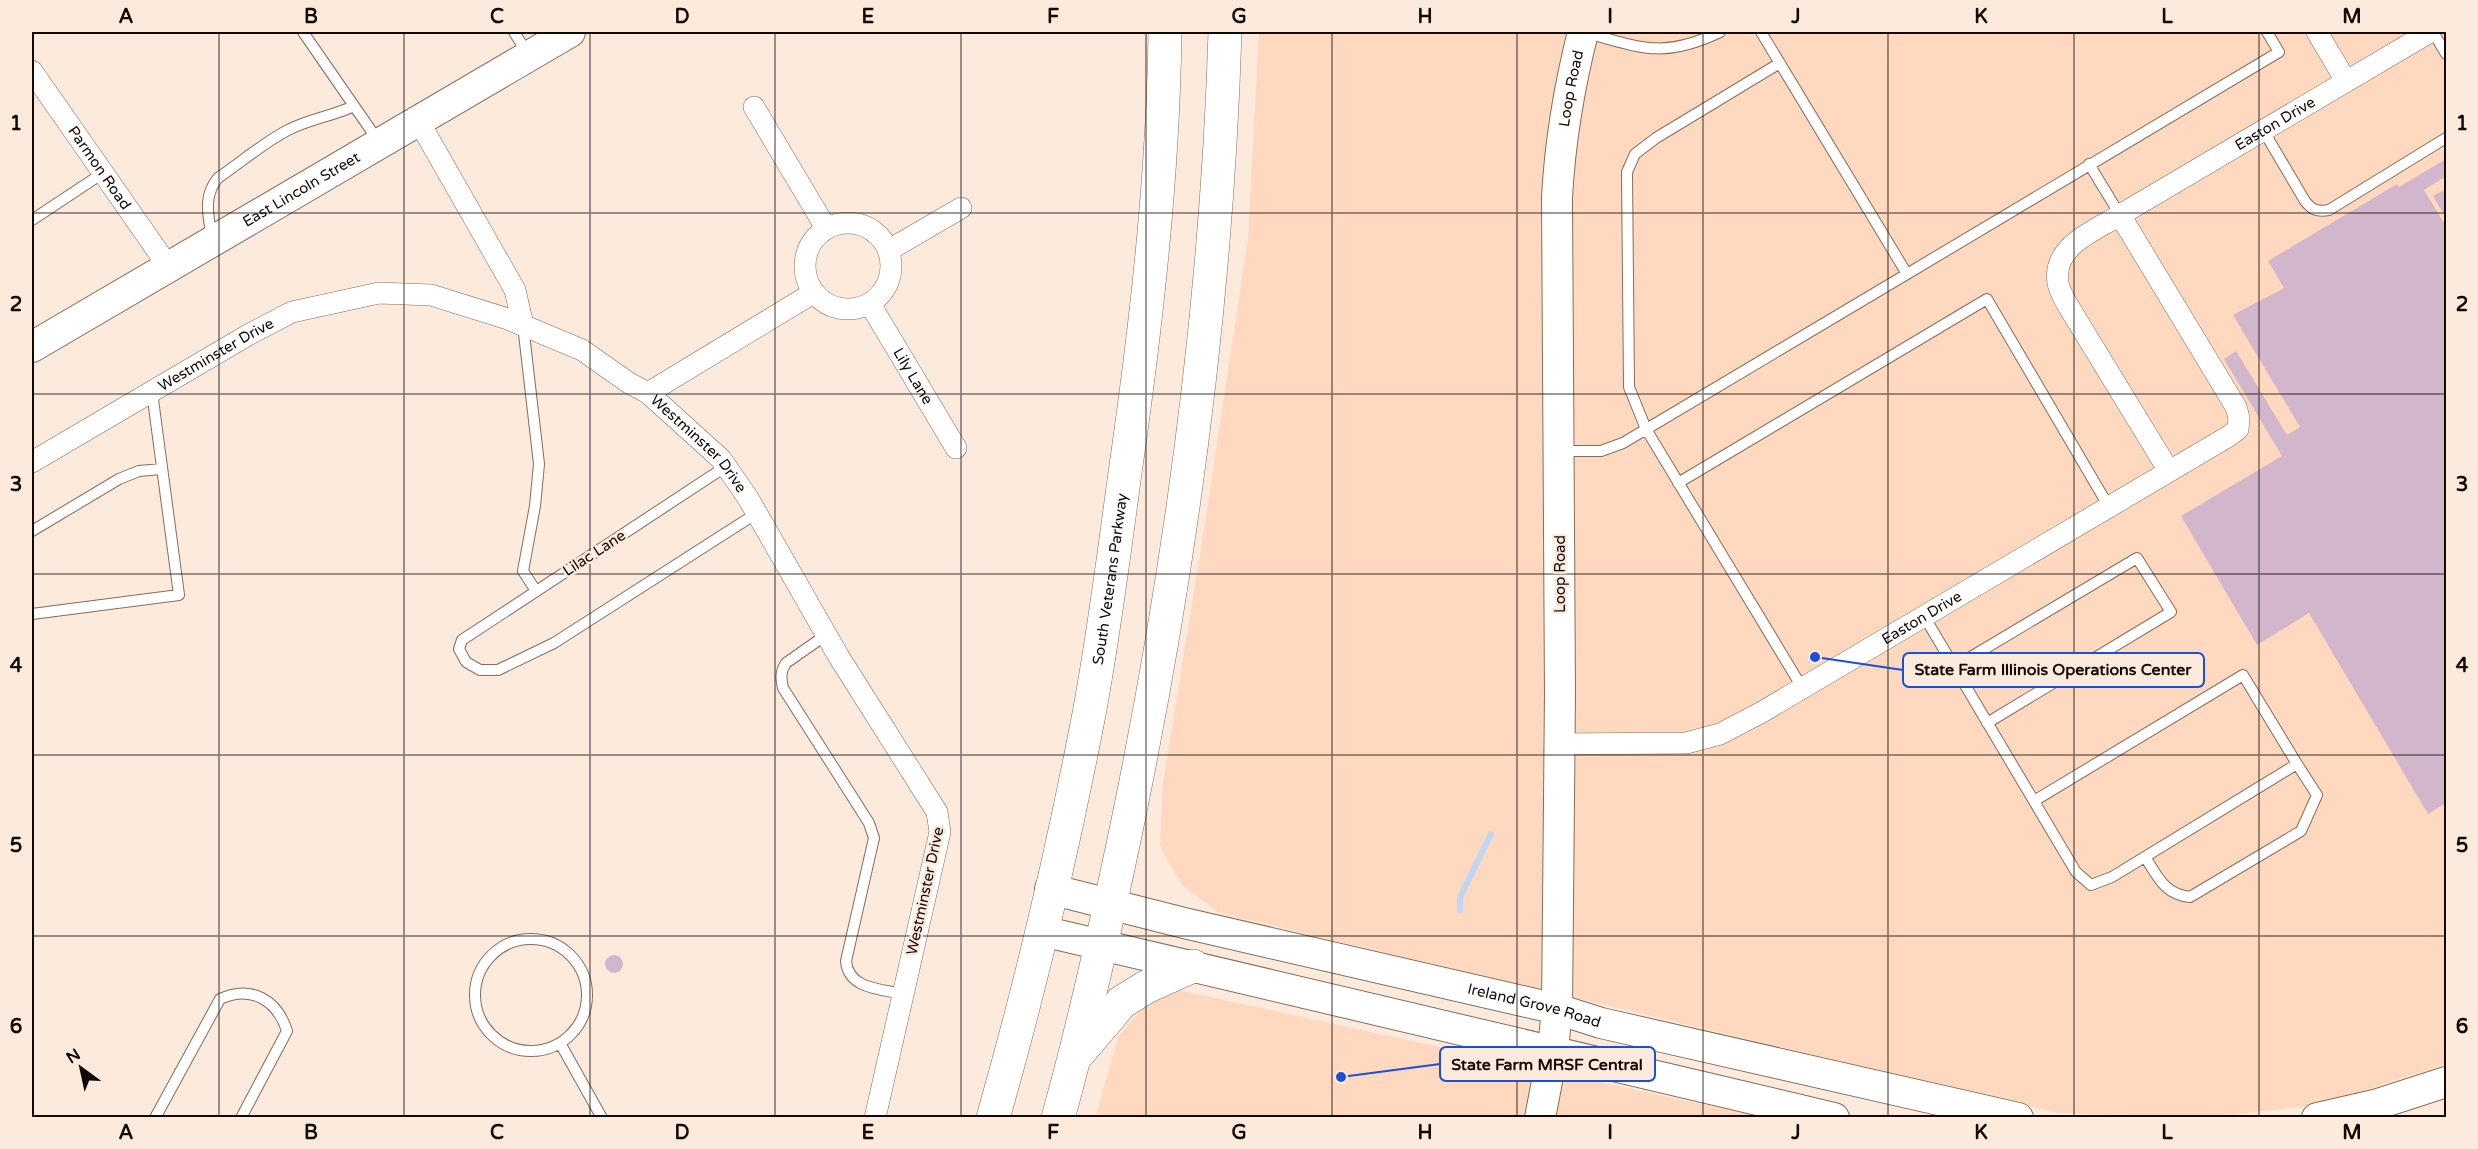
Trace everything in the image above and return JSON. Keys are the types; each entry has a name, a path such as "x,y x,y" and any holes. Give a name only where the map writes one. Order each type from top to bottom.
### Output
{"highway":[{"name":"South Veterans Parkway","path":"993,1118 1042,931 1089,711 1135,407 1161,130 1165,32"},
{"path":"1058,1118 1111,903 1145,737 1174,574 1215,238 1225,32"},
{"path":"1073,1059 1122,1002 1146,987 1193,966"}],"main road":[{"name":"East Lincoln Street","path":"32,347 418,120 521,44 570,32"},
{"name":"Loop Road","path":"1540,1118 1553,1050 1557,1009 1560,693 1558,178 1567,97 1584,32"},
{"name":"Ireland Grove Road","path":"1050,889 1184,923 1557,1009 1601,1023 2018,1118"},
{"path":"1042,931 1102,943 1834,1118"},
{"path":"2317,1118 2378,1104 2446,1082"}],"street":[{"path":"2317,32 2346,81"},
{"name":"Easton Drive","path":"2169,471 2067,304 2058,284 2058,267 2063,254 2076,242 2120,215 2431,32"},
{"name":"Parmon Road","path":"32,71 168,266"},
{"path":"754,107 826,228"},
{"path":"418,120 515,290 523,325"},
{"path":"889,250 961,208"},
{"name":"Easton Drive","path":"1558,744 1686,743 1720,734 1803,689 2238,429 2239,418 2236,407 2120,215"},
{"path":"847,223 869,227 881,237 889,250 891,274 887,286 870,304 846,310 833,308 813,293 806,280 804,265 811,244 826,228 847,223"},
{"name":"Westminster Drive","path":"32,462 248,335 292,312 379,293 431,295 523,325 582,350 629,383 648,393 721,459 757,513 826,635 932,803 940,821 875,1118"},
{"path":"648,393 813,293"},
{"name":"Lily Lane","path":"870,304 956,448"}],"lane":[{"path":"303,32 379,142"},
{"path":"1584,32 1656,49 1679,48 1720,32"},
{"path":"1761,32 1907,274"},
{"path":"1559,452 1601,451 1612,448 1646,429 2279,52 2267,32"},
{"path":"2431,32 2446,54"},
{"path":"1780,63 1656,138 1635,154 1627,172 1629,387 1646,429 1803,689"},
{"path":"212,240 207,200 210,187 218,178 286,131 314,119 335,115 354,106"},
{"path":"2263,130 2304,201 2311,208 2320,212 2329,210 2446,138"},
{"path":"2089,164 2120,215"},
{"path":"32,220 103,173"},
{"path":"1678,483 1987,299 2109,507"},
{"path":"523,325 526,369 539,464 535,506 523,571 536,591"},
{"path":"32,614 180,595 152,392"},
{"name":"Lilac Lane","path":"725,466 462,640 459,649 466,662 480,670 498,670 554,643 757,513"},
{"path":"32,531 119,479 140,471 162,469"},
{"path":"1954,667 2137,558 2171,612 1988,723"},
{"path":"1924,616 2076,872 2091,885 2112,877 2297,764"},
{"path":"826,635 786,663 781,669 781,679 783,688 869,823 874,838 846,961 847,970 858,984 903,994"},
{"path":"2034,801 2243,675 2317,795 2301,831 2190,897 2176,895 2163,886 2145,857"},
{"path":"520,939 537,939 554,944 569,953 580,967 586,983 587,1000 583,1017 573,1032 560,1044 545,1050 528,1052 512,1049 492,1036 478,1016 474,1000 475,984 490,955 504,945 520,939"},
{"path":"155,1118 220,999 244,992 254,994 270,1003 278,1011 286,1031 241,1118"},
{"path":"560,1044 602,1118"}],"shaded area":[{"path":"1259,32 2446,32 2446,1064 2322,1104 2209,1118 2058,1113 1220,913 1183,886 1160,846 1163,783 1248,239"},
{"path":"1173,989 1761,1117 1095,1118 1118,1037 1140,1011"}],"building":[{"path":"2446,159 2446,176 2424,190 2444,223 2446,222 2446,803 2428,814 2309,613 2257,645 2181,516 2282,456 2224,359 2236,351 2287,435 2300,427 2233,315 2284,288 2268,261 2397,184 2399,187"},
{"path":"2446,189 2446,218 2433,196"},
{"path":"610,955 618,955 623,960 621,971 610,973 605,968 605,960"}],"waterway":[{"path":"1460,910 1460,897 1491,834"}],"place":[{"name":"State Farm Illinois Operations Center","path":"1815,657"},
{"name":"State Farm MRSF Central","path":"1341,1077"}]}
